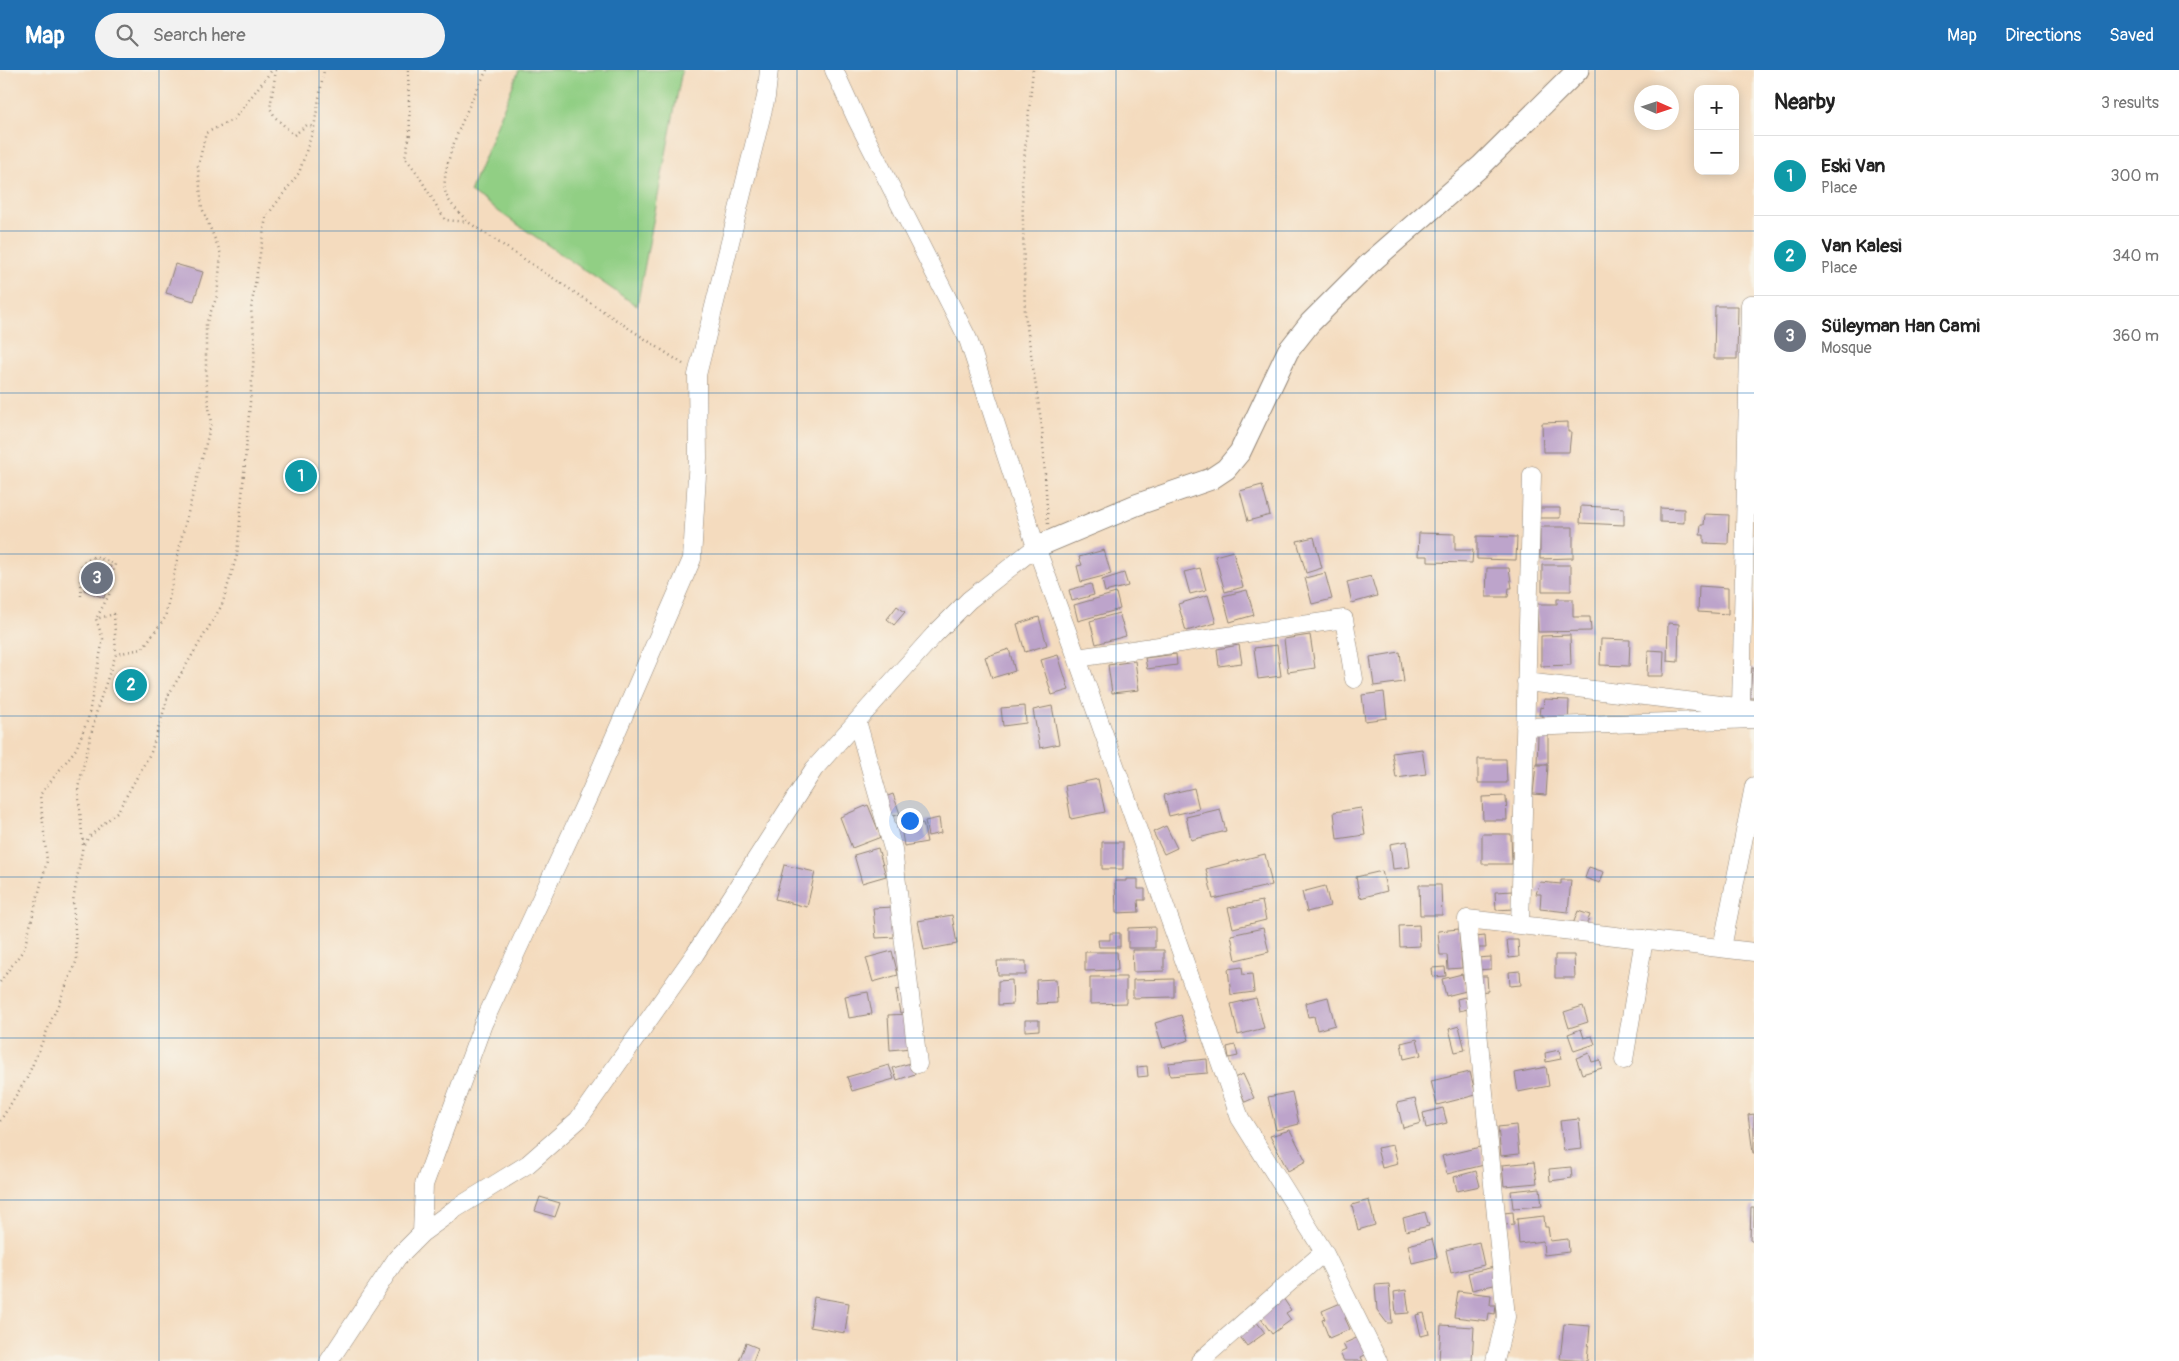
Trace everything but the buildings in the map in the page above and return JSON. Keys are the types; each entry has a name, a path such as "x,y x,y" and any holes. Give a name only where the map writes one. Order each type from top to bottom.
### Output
{"street":[{"path":"422,1233 424,1185 483,1024 590,793 692,559 698,458 696,374 766,97 769,70"},
{"path":"834,70 857,120 968,340 1036,547 1240,1118 1324,1252 1378,1361"},
{"path":"329,1361 397,1258 422,1233 456,1209 528,1164 578,1120 695,954 814,769 934,634 962,607 1036,547 1136,505 1211,479 1226,469 1240,452 1288,351 1310,323 1369,264 1481,166 1578,70"},
{"path":"1526,682 1747,708 1750,304 1754,304"},
{"path":"1520,925 1532,475"},
{"path":"1077,658 1344,619 1354,679"},
{"path":"1525,727 1754,719"},
{"path":"857,721 893,850 918,1064"},
{"path":"1722,948 1754,786"},
{"path":"1495,1361 1506,1317 1467,919 1754,952"},
{"path":"1624,1060 1644,939"},
{"path":"1200,1361 1324,1252"}],"path":[{"path":"116,654 142,649 165,618 182,536 211,424 206,381 206,324 217,296 221,254 202,208 198,166 206,133 234,119 272,70"},
{"path":"276,70 270,108 275,117 294,135 307,125 314,127"},
{"path":"83,845 89,837 118,811 151,752 169,694 222,605 237,555 239,538 256,344 251,309 266,217 299,172 314,127 324,70"},
{"path":"408,70 410,134 405,157 418,173 445,220 468,222"},
{"path":"487,70 472,99 445,170 446,194 468,222 667,352 696,374"},
{"path":"1034,70 1022,179 1025,314 1042,427 1048,532 1036,547"},
{"path":"0,982 24,949 47,861 40,795 76,749 85,725 103,639 96,619 109,595 115,564 95,556 82,563 81,596"},
{"path":"0,1120 27,1078 78,960 73,901 83,845 78,788 98,706 116,654 114,614 96,619"},
{"path":"85,725 93,725"}],"green space":[{"path":"519,70 682,70 637,306 470,192"}],"place":[{"name":"Eski Van","path":"301,476"},
{"name":"Süleyman Han Cami","path":"97,578"},
{"name":"Van Kalesi","path":"131,685"}]}
